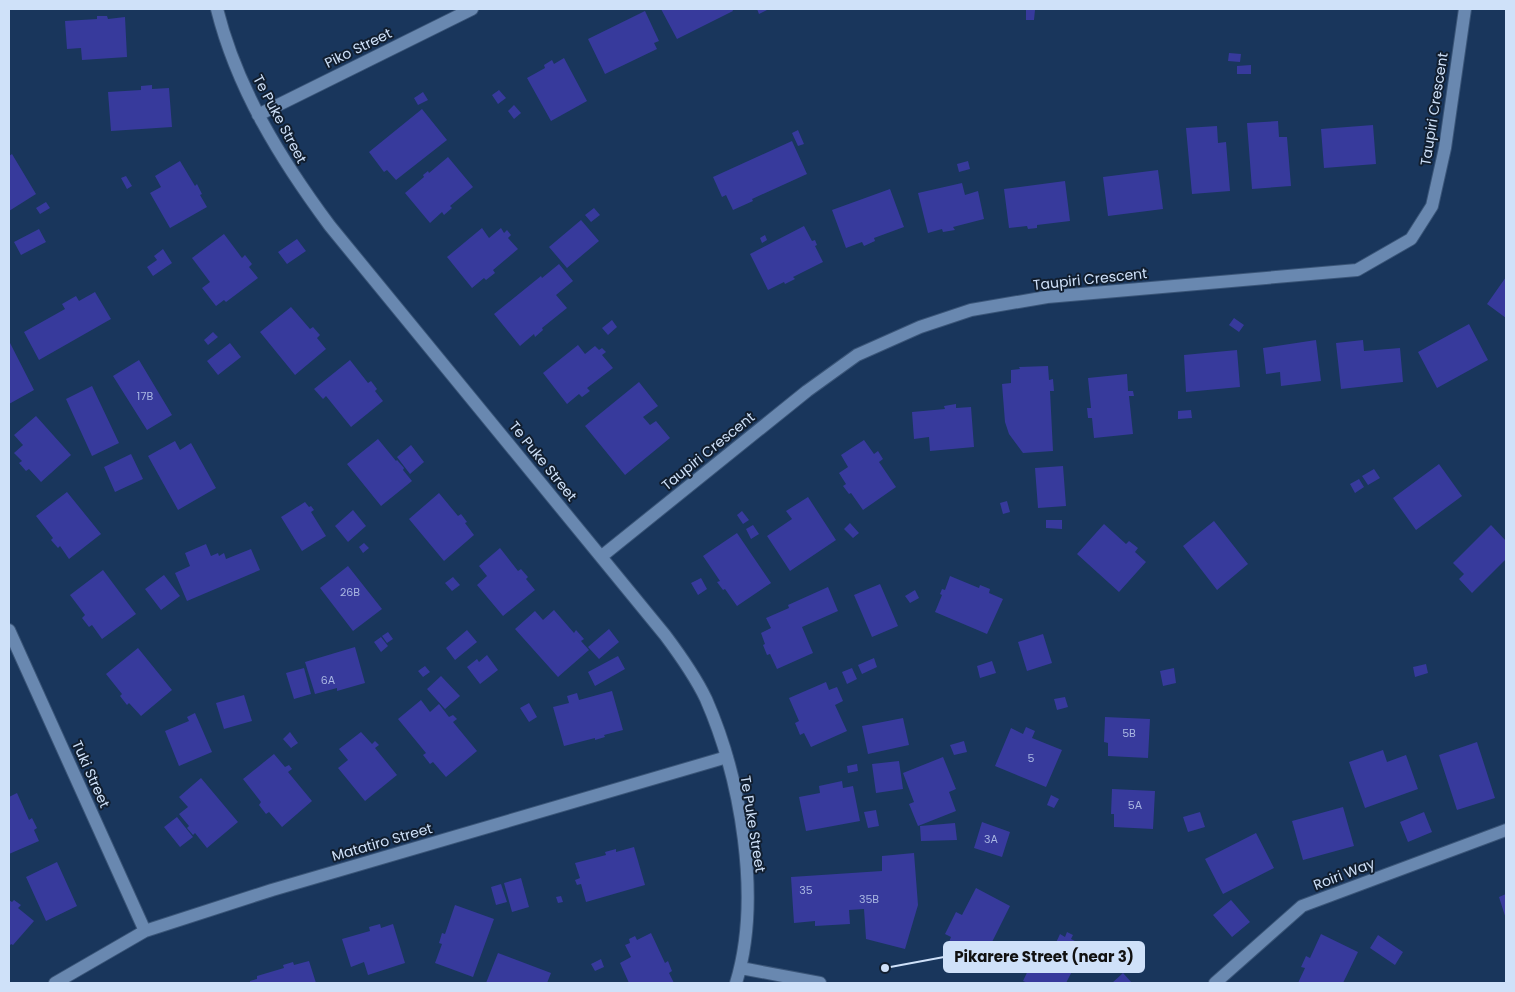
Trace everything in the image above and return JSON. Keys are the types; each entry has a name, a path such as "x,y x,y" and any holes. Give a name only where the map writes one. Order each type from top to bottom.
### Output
{"street":[{"name":"Te Puke Street","path":"217,9 229,48 258,115 274,146 293,175 330,226 602,556 684,661 705,698 727,758 740,817 747,864 748,912 741,968 736,983"},
{"name":"Piko Street","path":"258,115 472,9"},
{"name":"Taupiri Crescent","path":"602,556 821,381 857,355 920,328 971,310 1047,297 1358,270 1411,239 1432,206 1445,148 1465,9"},
{"name":"Tuki Street","path":"9,630 146,931"},
{"name":"Matatiro Street","path":"55,983 146,931 272,890 727,758"},
{"name":"Roiri Way","path":"1215,983 1302,906 1506,830"},
{"path":"741,968 820,983"}],"building":[{"path":"661,9 732,9 733,11 677,39"},
{"path":"757,9 769,9 759,14"},
{"path":"1026,10 1035,10 1034,20 1026,20"},
{"path":"645,11 659,41 654,43 657,49 605,74 588,39"},
{"path":"97,16 107,16 108,19 125,17 127,57 82,60 81,48 67,49 65,21 97,19"},
{"path":"1229,53 1241,54 1240,62 1228,61"},
{"path":"564,58 587,101 551,121 527,78 545,68 544,65 552,60 554,64"},
{"path":"1251,65 1251,74 1237,74 1237,66"},
{"path":"152,85 152,89 169,88 172,127 111,131 108,92 141,90 141,86"},
{"path":"499,90 506,98 498,104 492,95"},
{"path":"423,92 428,100 418,105 414,98"},
{"path":"514,105 521,113 514,119 508,111"},
{"path":"422,109 447,140 396,180 387,170 384,172 369,152"},
{"path":"1278,121 1279,137 1287,137 1291,186 1252,189 1247,123"},
{"path":"1373,125 1376,164 1324,168 1321,129"},
{"path":"1217,126 1218,143 1226,142 1230,191 1192,194 1186,128"},
{"path":"798,130 804,144 798,146 792,133"},
{"path":"792,141 807,174 752,199 753,201 733,210 726,195 722,197 713,177"},
{"path":"12,154 36,194 9,211 9,156"},
{"path":"448,157 473,187 450,206 452,208 444,215 442,212 430,223 405,193 424,177 423,175 428,171 429,173"},
{"path":"180,161 195,186 197,184 202,194 200,195 207,207 170,228 150,193 161,187 155,176"},
{"path":"968,161 970,169 959,172 957,164"},
{"path":"1158,170 1163,209 1108,216 1103,177"},
{"path":"126,176 132,186 127,189 121,178"},
{"path":"1065,181 1070,221 1037,225 1037,228 1028,229 1027,226 1009,228 1004,189"},
{"path":"962,183 965,195 978,191 984,219 953,227 955,230 943,232 942,229 928,233 918,193"},
{"path":"890,189 904,227 874,238 875,241 864,246 862,242 846,248 832,210"},
{"path":"46,202 50,208 40,214 36,208"},
{"path":"594,208 600,215 591,222 585,215"},
{"path":"581,220 599,241 567,268 549,247"},
{"path":"804,226 812,241 815,240 817,245 815,246 823,262 793,277 795,279 768,290 750,254"},
{"path":"482,228 489,238 501,228 504,233 507,230 511,235 508,238 518,249 493,270 495,273 486,280 484,278 472,288 447,257"},
{"path":"39,229 46,242 21,255 14,242"},
{"path":"224,234 242,258 245,255 252,264 249,267 258,278 226,302 224,300 216,306 202,288 210,282 192,258"},
{"path":"765,235 767,240 762,243 760,238"},
{"path":"297,239 306,251 287,264 278,252"},
{"path":"163,249 172,263 153,276 147,267 157,260 154,256"},
{"path":"559,264 573,281 556,295 567,308 542,328 543,330 535,337 534,334 520,346 494,314"},
{"path":"1506,277 1506,318 1487,304"},
{"path":"95,292 111,319 39,360 24,332 65,309 62,304 76,296 79,301"},
{"path":"291,307 310,329 313,327 320,335 317,338 326,349 295,375 260,332"},
{"path":"1234,318 1244,325 1239,332 1229,325"},
{"path":"612,320 617,327 608,335 602,328"},
{"path":"1469,324 1488,360 1437,388 1418,352"},
{"path":"213,332 218,337 208,345 204,340"},
{"path":"1316,340 1321,381 1281,386 1280,372 1266,374 1263,348"},
{"path":"1363,340 1364,351 1400,348 1403,382 1341,389 1336,343"},
{"path":"9,341 34,390 9,404"},
{"path":"230,343 241,357 218,375 207,361"},
{"path":"578,345 585,354 595,346 599,350 602,348 606,352 602,355 613,368 587,388 590,391 582,397 579,394 567,404 543,373"},
{"path":"1237,350 1240,387 1186,392 1184,355"},
{"path":"139,360 172,415 147,430 113,376"},
{"path":"350,360 368,383 371,381 377,389 375,391 383,401 351,427 326,396 323,399 314,389"},
{"path":"1048,366 1049,380 1053,379 1054,391 1050,391 1053,451 1023,453 1009,434 1005,422 1002,384 1011,383 1011,370 1020,369 1019,367"},
{"path":"1127,374 1128,391 1133,391 1134,396 1129,396 1133,434 1094,438 1092,418 1088,418 1087,408 1091,408 1088,378"},
{"path":"639,382 658,406 643,417 650,425 656,421 670,438 625,475 585,426"},
{"path":"92,386 119,443 92,456 66,399"},
{"path":"956,404 956,408 971,407 974,447 930,451 929,437 914,439 912,412 945,409 944,406"},
{"path":"1191,410 1192,418 1178,419 1178,411"},
{"path":"36,416 71,455 41,482 29,469 26,471 19,463 22,461 14,453 23,445 14,435"},
{"path":"378,439 404,468 403,470 412,481 381,506 347,464"},
{"path":"864,440 874,454 878,451 883,459 879,462 896,487 863,510 851,493 849,494 843,486 846,484 839,473 848,467 841,455"},
{"path":"175,441 180,450 191,443 216,488 178,510 148,456"},
{"path":"411,445 424,462 410,474 397,457"},
{"path":"131,454 143,479 115,492 104,467"},
{"path":"1439,464 1462,496 1416,530 1393,498"},
{"path":"1063,466 1066,506 1038,508 1035,468"},
{"path":"1374,469 1380,478 1368,485 1362,476"},
{"path":"1359,479 1364,487 1355,493 1350,484"},
{"path":"67,492 101,534 69,559 60,546 58,548 51,540 53,538 36,516"},
{"path":"439,493 458,516 461,514 474,535 444,561 409,519"},
{"path":"808,497 836,540 790,571 767,536 792,519 786,511"},
{"path":"1007,501 1010,512 1003,514 1000,503"},
{"path":"305,502 314,510 311,512 326,536 302,551 281,517"},
{"path":"353,510 366,526 348,542 335,526"},
{"path":"742,511 749,520 743,524 737,515"},
{"path":"1046,520 1062,520 1062,529 1046,528"},
{"path":"1214,521 1248,564 1217,590 1183,546"},
{"path":"850,523 859,533 853,538 844,529"},
{"path":"1104,524 1126,544 1129,541 1138,548 1135,552 1146,562 1119,592 1077,554"},
{"path":"753,525 759,534 751,539 746,529"},
{"path":"1491,525 1506,541 1506,559 1472,593 1459,579 1464,574 1453,563"},
{"path":"737,533 771,583 737,606 725,589 723,590 717,582 720,581 703,556"},
{"path":"364,543 369,548 363,553 359,547"},
{"path":"206,544 211,556 218,553 219,556 224,553 226,559 251,549 260,570 187,601 175,573 190,566 185,553"},
{"path":"500,548 518,571 521,569 528,577 526,579 535,590 503,616 477,585 487,576 479,566"},
{"path":"348,566 382,609 353,631 320,588"},
{"path":"103,570 136,614 102,639 92,625 89,627 82,618 85,615 70,595"},
{"path":"164,575 180,596 161,610 145,589"},
{"path":"950,576 979,588 980,585 990,589 989,593 1003,599 987,634 935,612 942,595 940,594 942,589 945,590"},
{"path":"453,577 460,585 452,591 445,583"},
{"path":"701,578 707,589 698,595 691,583"},
{"path":"880,584 898,626 872,637 854,595"},
{"path":"828,587 838,611 802,627 813,653 777,669 770,654 767,655 763,645 765,644 761,633 771,628 766,618 789,608 788,605"},
{"path":"915,590 919,598 910,603 905,596"},
{"path":"554,610 574,633 576,630 584,639 581,641 589,650 558,677 515,629 535,611 543,620"},
{"path":"609,629 619,642 599,659 588,647"},
{"path":"467,630 477,642 455,660 446,648"},
{"path":"388,632 393,639 387,643 382,636"},
{"path":"1043,634 1052,663 1027,671 1018,642"},
{"path":"381,637 388,646 381,652 374,642"},
{"path":"355,647 365,683 337,691 337,688 315,694 305,662"},
{"path":"138,648 172,690 141,716 129,703 127,705 120,696 122,694 106,674"},
{"path":"487,655 498,670 480,684 467,667 477,659 479,662"},
{"path":"618,656 625,669 595,686 588,672"},
{"path":"874,658 877,667 862,674 858,665"},
{"path":"992,661 996,673 980,678 977,666"},
{"path":"1426,664 1428,673 1415,677 1413,667"},
{"path":"425,666 430,672 423,677 418,671"},
{"path":"304,668 311,694 294,699 286,673"},
{"path":"852,668 857,679 847,684 842,672"},
{"path":"1174,668 1176,683 1163,686 1160,671"},
{"path":"441,676 460,696 445,709 427,689"},
{"path":"826,682 829,690 837,687 843,701 835,705 847,731 811,747 804,733 800,735 795,723 799,721 789,698"},
{"path":"612,691 623,730 604,735 605,737 595,740 595,738 564,746 553,707 569,703 567,696 577,693 579,700"},
{"path":"244,695 252,721 224,729 216,703"},
{"path":"1065,697 1068,707 1057,710 1054,699"},
{"path":"421,700 430,712 439,704 449,717 453,715 457,719 453,722 477,751 446,777 433,762 430,764 423,755 426,753 398,719"},
{"path":"529,703 537,717 529,722 520,708"},
{"path":"195,713 212,752 179,766 165,731 189,721 187,717"},
{"path":"1105,717 1150,719 1148,758 1108,756 1108,743 1104,742"},
{"path":"903,718 909,745 868,754 862,726"},
{"path":"1026,727 1035,731 1032,738 1062,750 1046,787 995,766 1011,728 1023,734"},
{"path":"290,732 298,743 291,748 283,739"},
{"path":"361,732 372,744 375,741 379,745 375,748 397,775 365,801 338,768 348,760 339,749"},
{"path":"964,741 967,752 954,755 950,745"},
{"path":"1477,742 1495,798 1457,810 1439,755"},
{"path":"1383,750 1387,762 1406,755 1418,789 1365,808 1349,762"},
{"path":"274,754 285,767 289,765 292,769 288,772 312,801 282,827 269,812 266,814 259,805 261,802 243,779"},
{"path":"943,757 956,789 949,792 956,811 918,826 909,804 914,802 903,773"},
{"path":"899,761 903,789 876,793 872,764"},
{"path":"857,764 858,771 848,773 847,766"},
{"path":"201,778 238,822 207,848 195,833 193,835 187,828 189,826 179,814 188,807 179,797"},
{"path":"842,781 843,788 853,786 860,821 806,831 799,797 820,793 819,786"},
{"path":"1112,789 1155,791 1153,829 1114,827 1114,814 1111,814"},
{"path":"17,793 29,820 32,818 37,828 34,830 39,841 9,854 9,797"},
{"path":"1051,795 1059,799 1054,808 1047,805"},
{"path":"1343,807 1354,846 1303,860 1292,821"},
{"path":"876,810 879,826 868,828 864,812"},
{"path":"1200,812 1205,827 1188,832 1183,817"},
{"path":"1424,812 1432,832 1408,842 1400,822"},
{"path":"177,817 193,837 180,847 164,827"},
{"path":"982,822 1010,832 1002,857 974,848"},
{"path":"955,823 957,840 921,841 920,826"},
{"path":"1256,833 1274,868 1223,894 1205,859"},
{"path":"634,847 645,885 586,902 581,884 577,885 575,880 580,878 575,863 606,855 605,852 616,849 616,852"},
{"path":"914,853 918,905 905,949 866,939 864,909 849,910 850,924 815,926 815,921 794,923 791,877 882,871 882,856"},
{"path":"57,862 77,906 46,921 26,877"},
{"path":"521,878 529,907 512,912 504,883"},
{"path":"501,884 507,902 496,905 491,887"},
{"path":"976,888 1010,906 983,960 949,942 951,937 945,934 956,912 962,915"},
{"path":"1506,894 1506,919 1499,897"},
{"path":"561,896 563,902 558,903 556,897"},
{"path":"9,900 12,902 14,900 21,905 18,908 34,921 9,947"},
{"path":"1231,900 1250,922 1232,937 1213,915"},
{"path":"455,905 494,919 473,977 435,963 442,944 439,943 442,933 445,934"},
{"path":"380,924 381,928 393,924 405,963 368,975 364,962 351,967 342,939 370,931 369,927"},
{"path":"1067,932 1073,935 1071,939 1085,946 1066,983 1028,983 1023,981 1042,941 1054,947 1060,934 1065,937"},
{"path":"651,933 665,963 668,961 672,971 669,973 674,983 629,983 620,963 631,957 625,945 630,943 629,939 635,936 637,940"},
{"path":"1321,934 1358,952 1343,983 1298,983 1305,968 1301,967 1306,956 1310,958"},
{"path":"1378,935 1403,952 1395,965 1370,948"},
{"path":"498,953 551,973 547,983 486,983"},
{"path":"601,959 604,967 595,971 591,964"},
{"path":"309,961 316,983 250,983 250,981 257,979 257,976 284,968 283,965 293,962 294,965"},
{"path":"1123,973 1132,983 1112,983"}],"place":[{"name":"Pikarere Street (near 3)","path":"885,968"}]}
